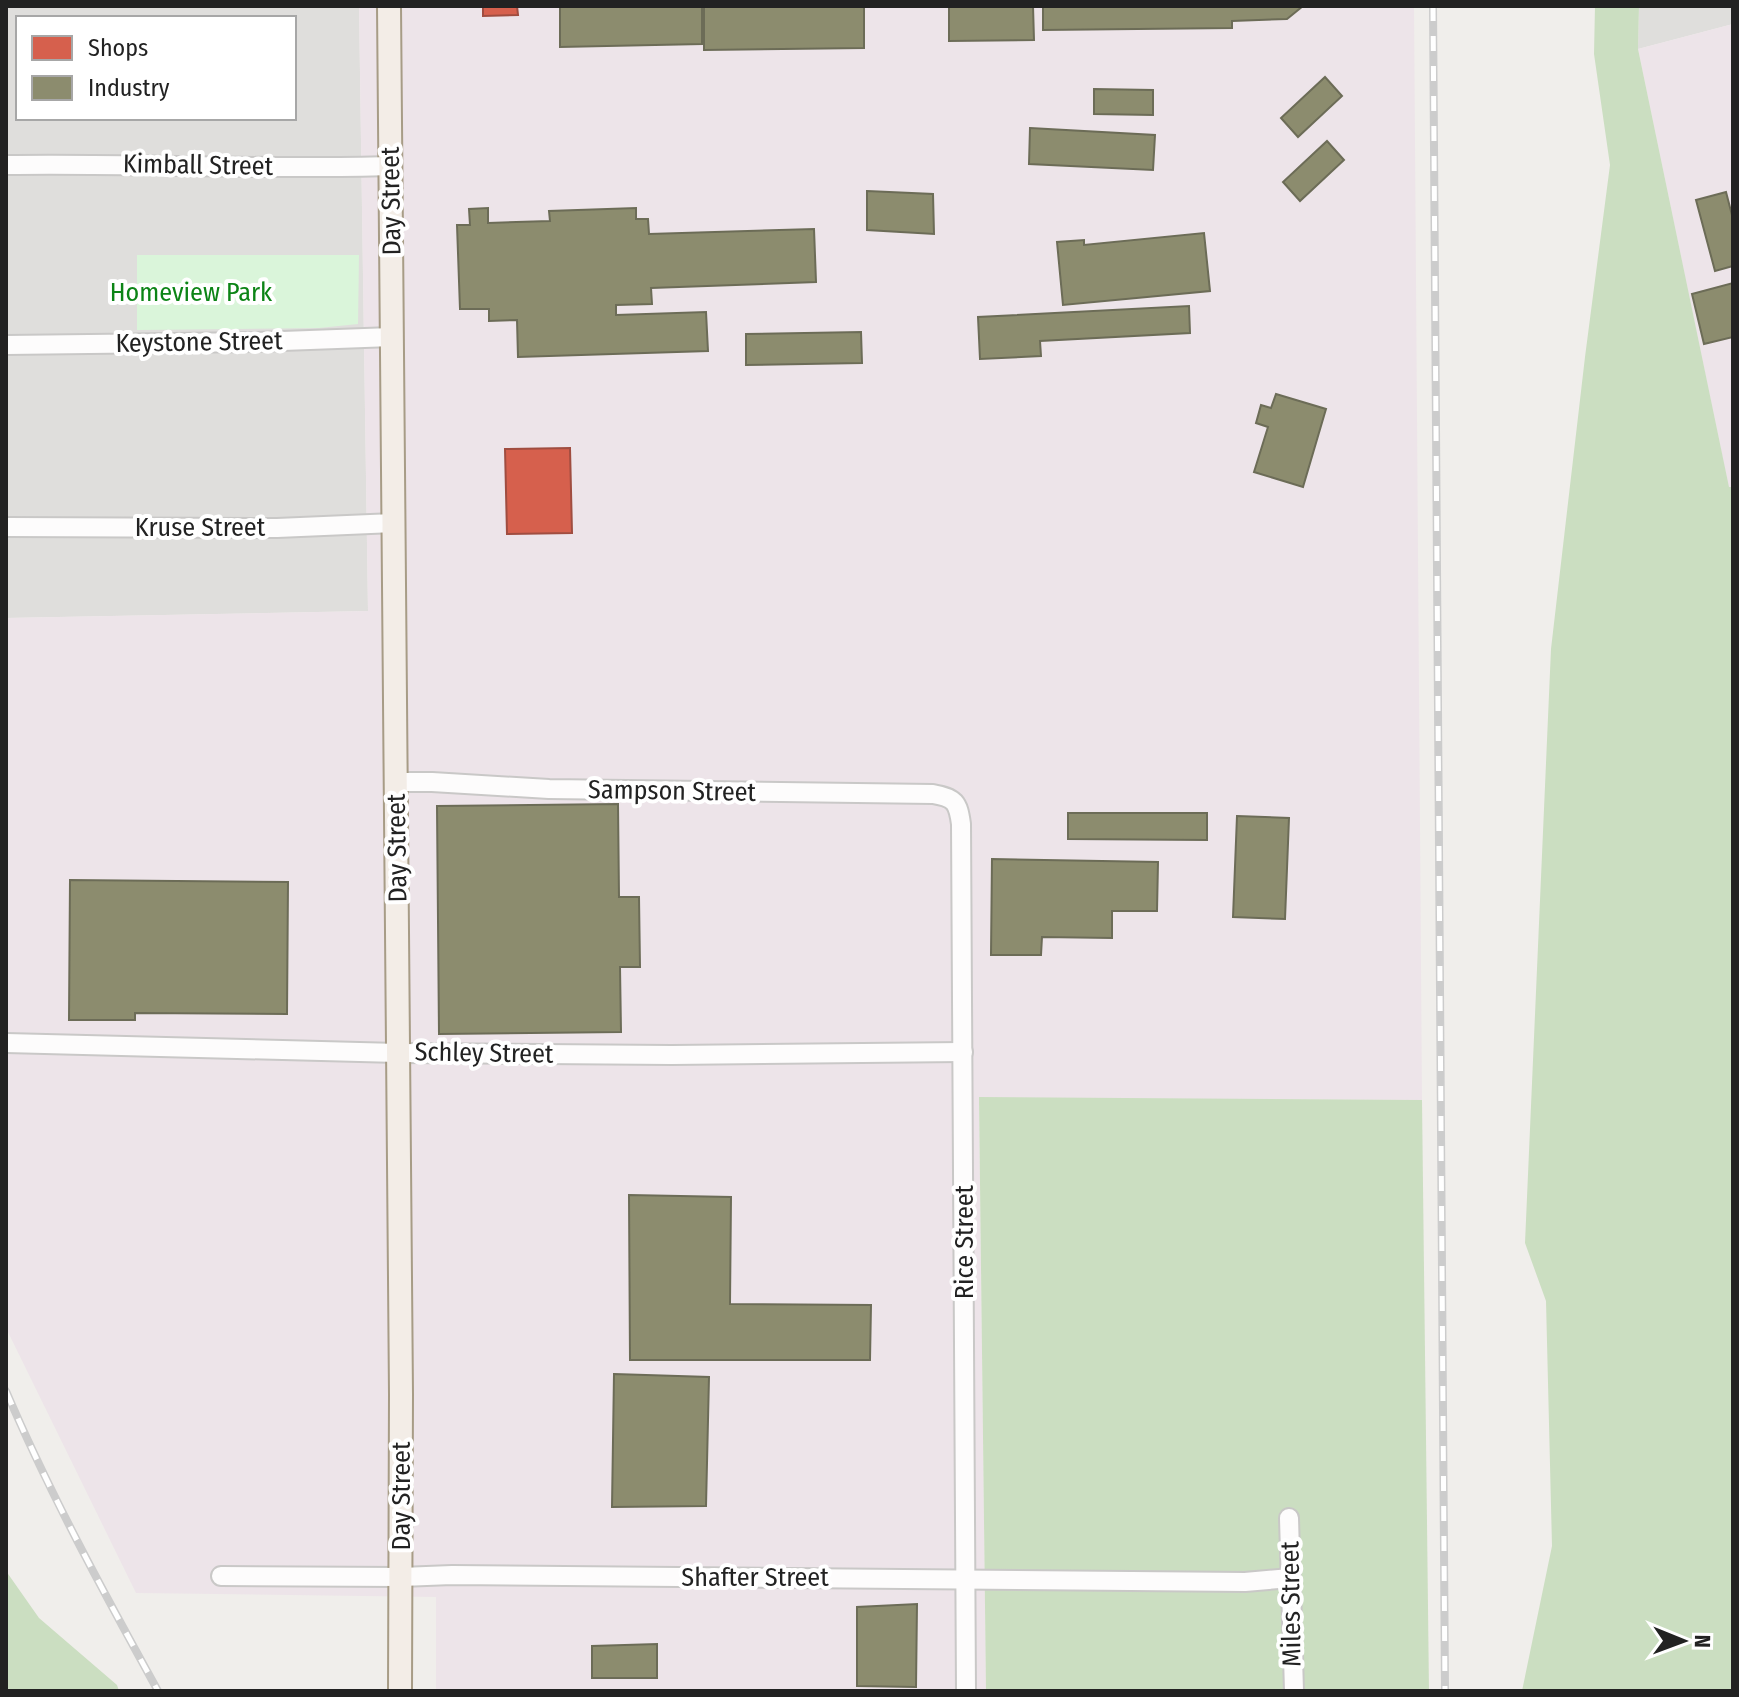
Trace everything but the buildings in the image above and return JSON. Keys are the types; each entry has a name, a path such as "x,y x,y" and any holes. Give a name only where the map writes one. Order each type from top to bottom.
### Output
{"main road":[{"name":"Day Street","path":"389,6 400,1691"}],"street":[{"name":"Kimball Street","path":"6,165 390,166"},
{"name":"Keystone Street","path":"6,345 392,337"},
{"name":"Kruse Street","path":"6,527 277,528 394,523"},
{"name":"Sampson Street","path":"396,782 549,789 933,794 948,797"},
{"name":"Rice Street","path":"948,797 959,808 961,824 966,1691"},
{"name":"Schley Street","path":"6,1043 398,1053 672,1055 963,1052"},
{"name":"Miles Street","path":"1289,1518 1294,1691"},
{"name":"Shafter Street","path":"221,1576 1245,1582 1290,1578"}],"shaded area":[{"path":"6,6 359,6 368,611 6,618"},
{"path":"359,6 1414,6 1422,1100 979,1098 986,1691 436,1691 436,1597 136,1593 6,1328 6,618 368,611"},
{"path":"1639,6 1733,6 1733,24 1638,49"},
{"path":"1733,24 1733,487 1729,488 1638,49"}],"green space":[{"path":"1595,6 1639,6 1638,49 1729,487 1733,487 1733,1691 1522,1691 1552,1546 1546,1301 1525,1243 1551,649 1610,165 1594,54"},
{"name":"Homeview Park","path":"137,255 359,255 358,324 319,328 137,330"},
{"path":"979,1097 1422,1100 1429,1691 986,1691"},
{"path":"6,1571 39,1618 117,1685 119,1691 6,1691"}],"railway":[{"path":"1433,6 1445,1691"},
{"path":"6,1391 59,1505 158,1691"}]}
